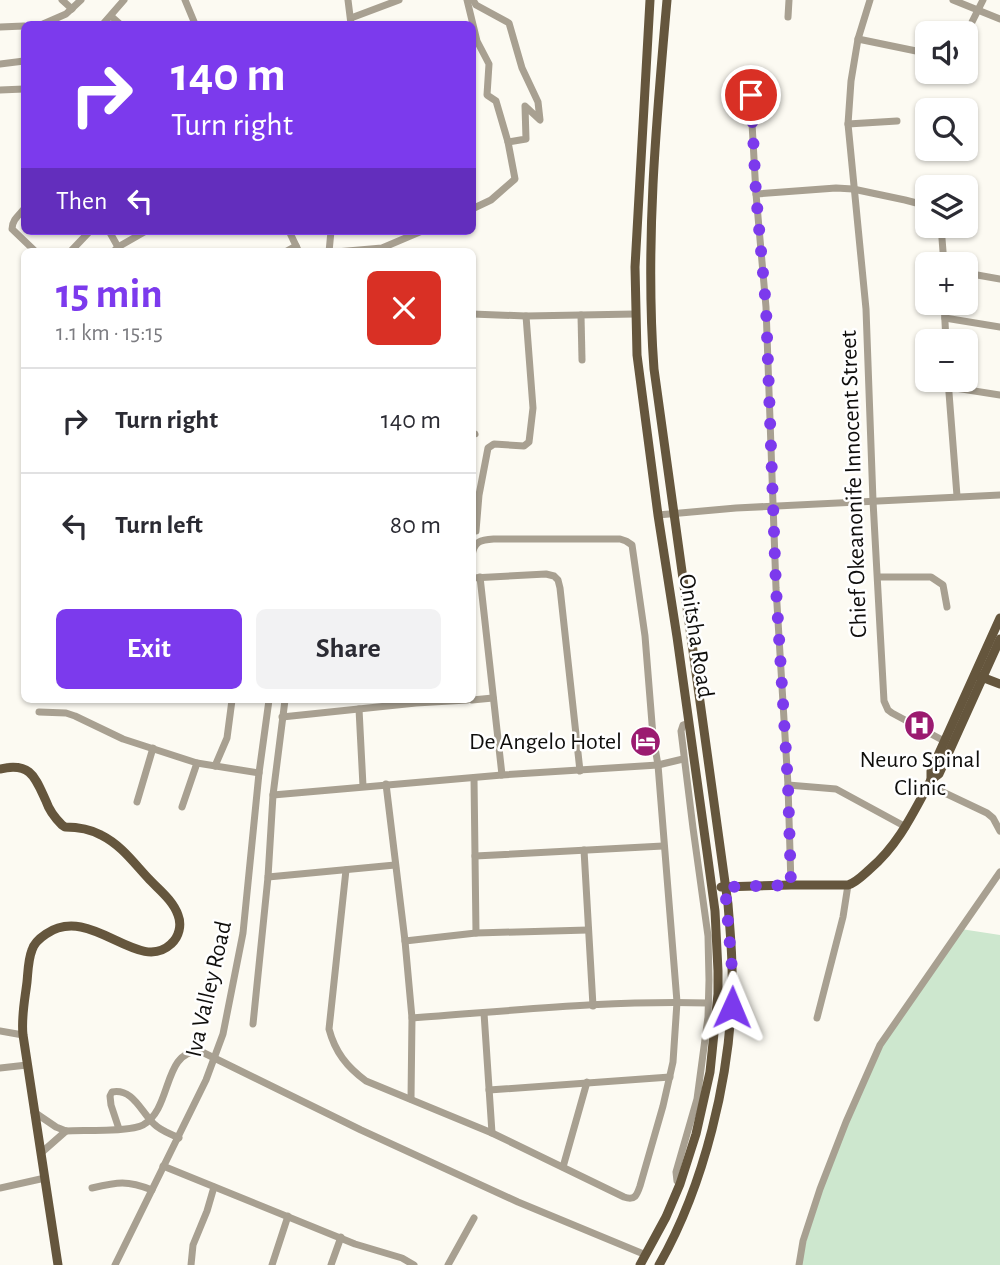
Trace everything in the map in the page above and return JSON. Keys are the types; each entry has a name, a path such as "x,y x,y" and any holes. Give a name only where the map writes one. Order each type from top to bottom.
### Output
{"main road":[{"name":"Onitsha Road","path":"640,1265 680,1184 703,1107 718,994 712,887 637,355 637,208 650,0"},
{"name":"Onitsha Road","path":"659,1265 692,1192 707,1148 715,1119 732,1007 732,969 725,887 654,369 651,329 650,257 655,152 667,0"},
{"path":"712,887 848,886 881,860 895,845 930,782 939,774 944,764 1000,618"},
{"path":"985,662 1000,639"},
{"path":"985,662 1000,670"},
{"path":"930,782 931,771 979,676"},
{"path":"979,676 1000,684"},
{"path":"0,769 20,768 35,777 46,803 65,827 87,829 116,844 169,900 180,919 178,935 173,942 152,953 134,949 98,931 81,927 61,927 51,931 40,938 32,950 23,1035 58,1265"}],"street":[{"path":"62,0 72,9"},
{"path":"52,21 60,18 81,0"},
{"path":"106,21 124,0"},
{"path":"185,0 194,21"},
{"path":"348,0 351,21 399,0"},
{"path":"467,0 472,21"},
{"path":"473,0 476,5 509,23 522,68 538,102 540,120 525,106 526,139 509,142"},
{"path":"788,18 789,0"},
{"name":"Chief Okeanonife Innocent Street","path":"870,0 858,39 848,124 866,309 882,677 886,706 892,713 946,742"},
{"path":"953,0 1000,19"},
{"path":"972,21 983,0"},
{"path":"111,16 117,21"},
{"path":"0,27 21,26"},
{"path":"476,37 489,64 487,95 496,101 509,142 515,179 491,200 476,207"},
{"path":"858,39 915,51"},
{"path":"0,64 21,61"},
{"path":"749,70 766,307 776,588 791,885"},
{"path":"0,90 21,89"},
{"path":"848,124 897,121"},
{"path":"756,194 836,188 915,202"},
{"path":"21,213 12,224 12,229 32,248"},
{"path":"74,248 86,235"},
{"path":"118,248 139,235"},
{"path":"382,248 413,235"},
{"path":"978,274 1000,279"},
{"path":"476,314 635,314"},
{"path":"581,315 582,360"},
{"path":"945,315 945,329"},
{"path":"477,531 479,495 488,448 494,444 524,446 529,442 533,408 526,316"},
{"path":"945,318 1000,327"},
{"path":"978,390 1000,395"},
{"path":"949,392 957,496"},
{"path":"658,514 1000,495"},
{"path":"345,870 329,1029 338,1052 351,1070 366,1081 492,1133 624,1197 634,1198 640,1186 670,1077 677,1002 645,636 632,545 620,540 495,539 481,540 476,543"},
{"path":"502,775 476,578 546,574 558,580 580,771"},
{"path":"878,577 934,578 943,585 947,607"},
{"path":"476,700 493,698"},
{"path":"215,766 228,738 232,703"},
{"name":"Iva Valley Road","path":"115,1265 216,1058 243,933 269,703"},
{"path":"253,1024 268,877 273,795 284,703"},
{"path":"282,717 408,703"},
{"path":"359,709 363,786"},
{"path":"39,712 66,713 123,738 197,763 259,773"},
{"path":"680,1184 676,1172 697,1099 704,1061 708,1003 708,936 681,731 683,724 689,723"},
{"path":"137,803 153,748"},
{"path":"273,795 386,784 657,765 683,759"},
{"path":"182,807 197,763"},
{"path":"474,778 476,933"},
{"path":"930,782 986,813 993,818 1000,831"},
{"path":"386,784 412,1018 411,1099"},
{"path":"788,785 836,789 906,827"},
{"path":"475,856 663,846"},
{"path":"584,850 593,1006"},
{"path":"268,877 396,865"},
{"path":"799,1265 803,1241 820,1189 880,1045 1000,872"},
{"path":"817,1018 848,886"},
{"path":"405,941 476,933 588,930"},
{"path":"412,1018 593,1006 708,1003"},
{"path":"484,1013 492,1133"},
{"path":"0,1031 23,1035"},
{"path":"34,1112 66,1131 136,1128 145,1124 164,1098 174,1065 187,1053 200,1051 361,1130 518,1202 646,1255"},
{"path":"0,1068 27,1065"},
{"path":"489,1090 670,1077"},
{"path":"563,1167 587,1082"},
{"path":"119,1129 110,1100 115,1091 133,1098 160,1129 179,1138"},
{"path":"41,1153 66,1131"},
{"path":"163,1166 355,1244 402,1258 414,1265"},
{"path":"0,1188 45,1178"},
{"path":"92,1188 130,1182 152,1190"},
{"path":"191,1265 193,1245 214,1187"},
{"path":"272,1265 288,1216"},
{"path":"449,1265 474,1218"},
{"path":"331,1265 341,1237"}],"green space":[{"path":"961,929 1000,935 1000,1265 800,1265 820,1189 880,1045"}],"place":[{"name":"Neuro Spinal Clinic","path":"920,726"},
{"name":"De Angelo Hotel","path":"645,742"}],"route":[{"path":"732,1007 732,969 725,887 791,885 776,588 766,307 751,95"}]}
